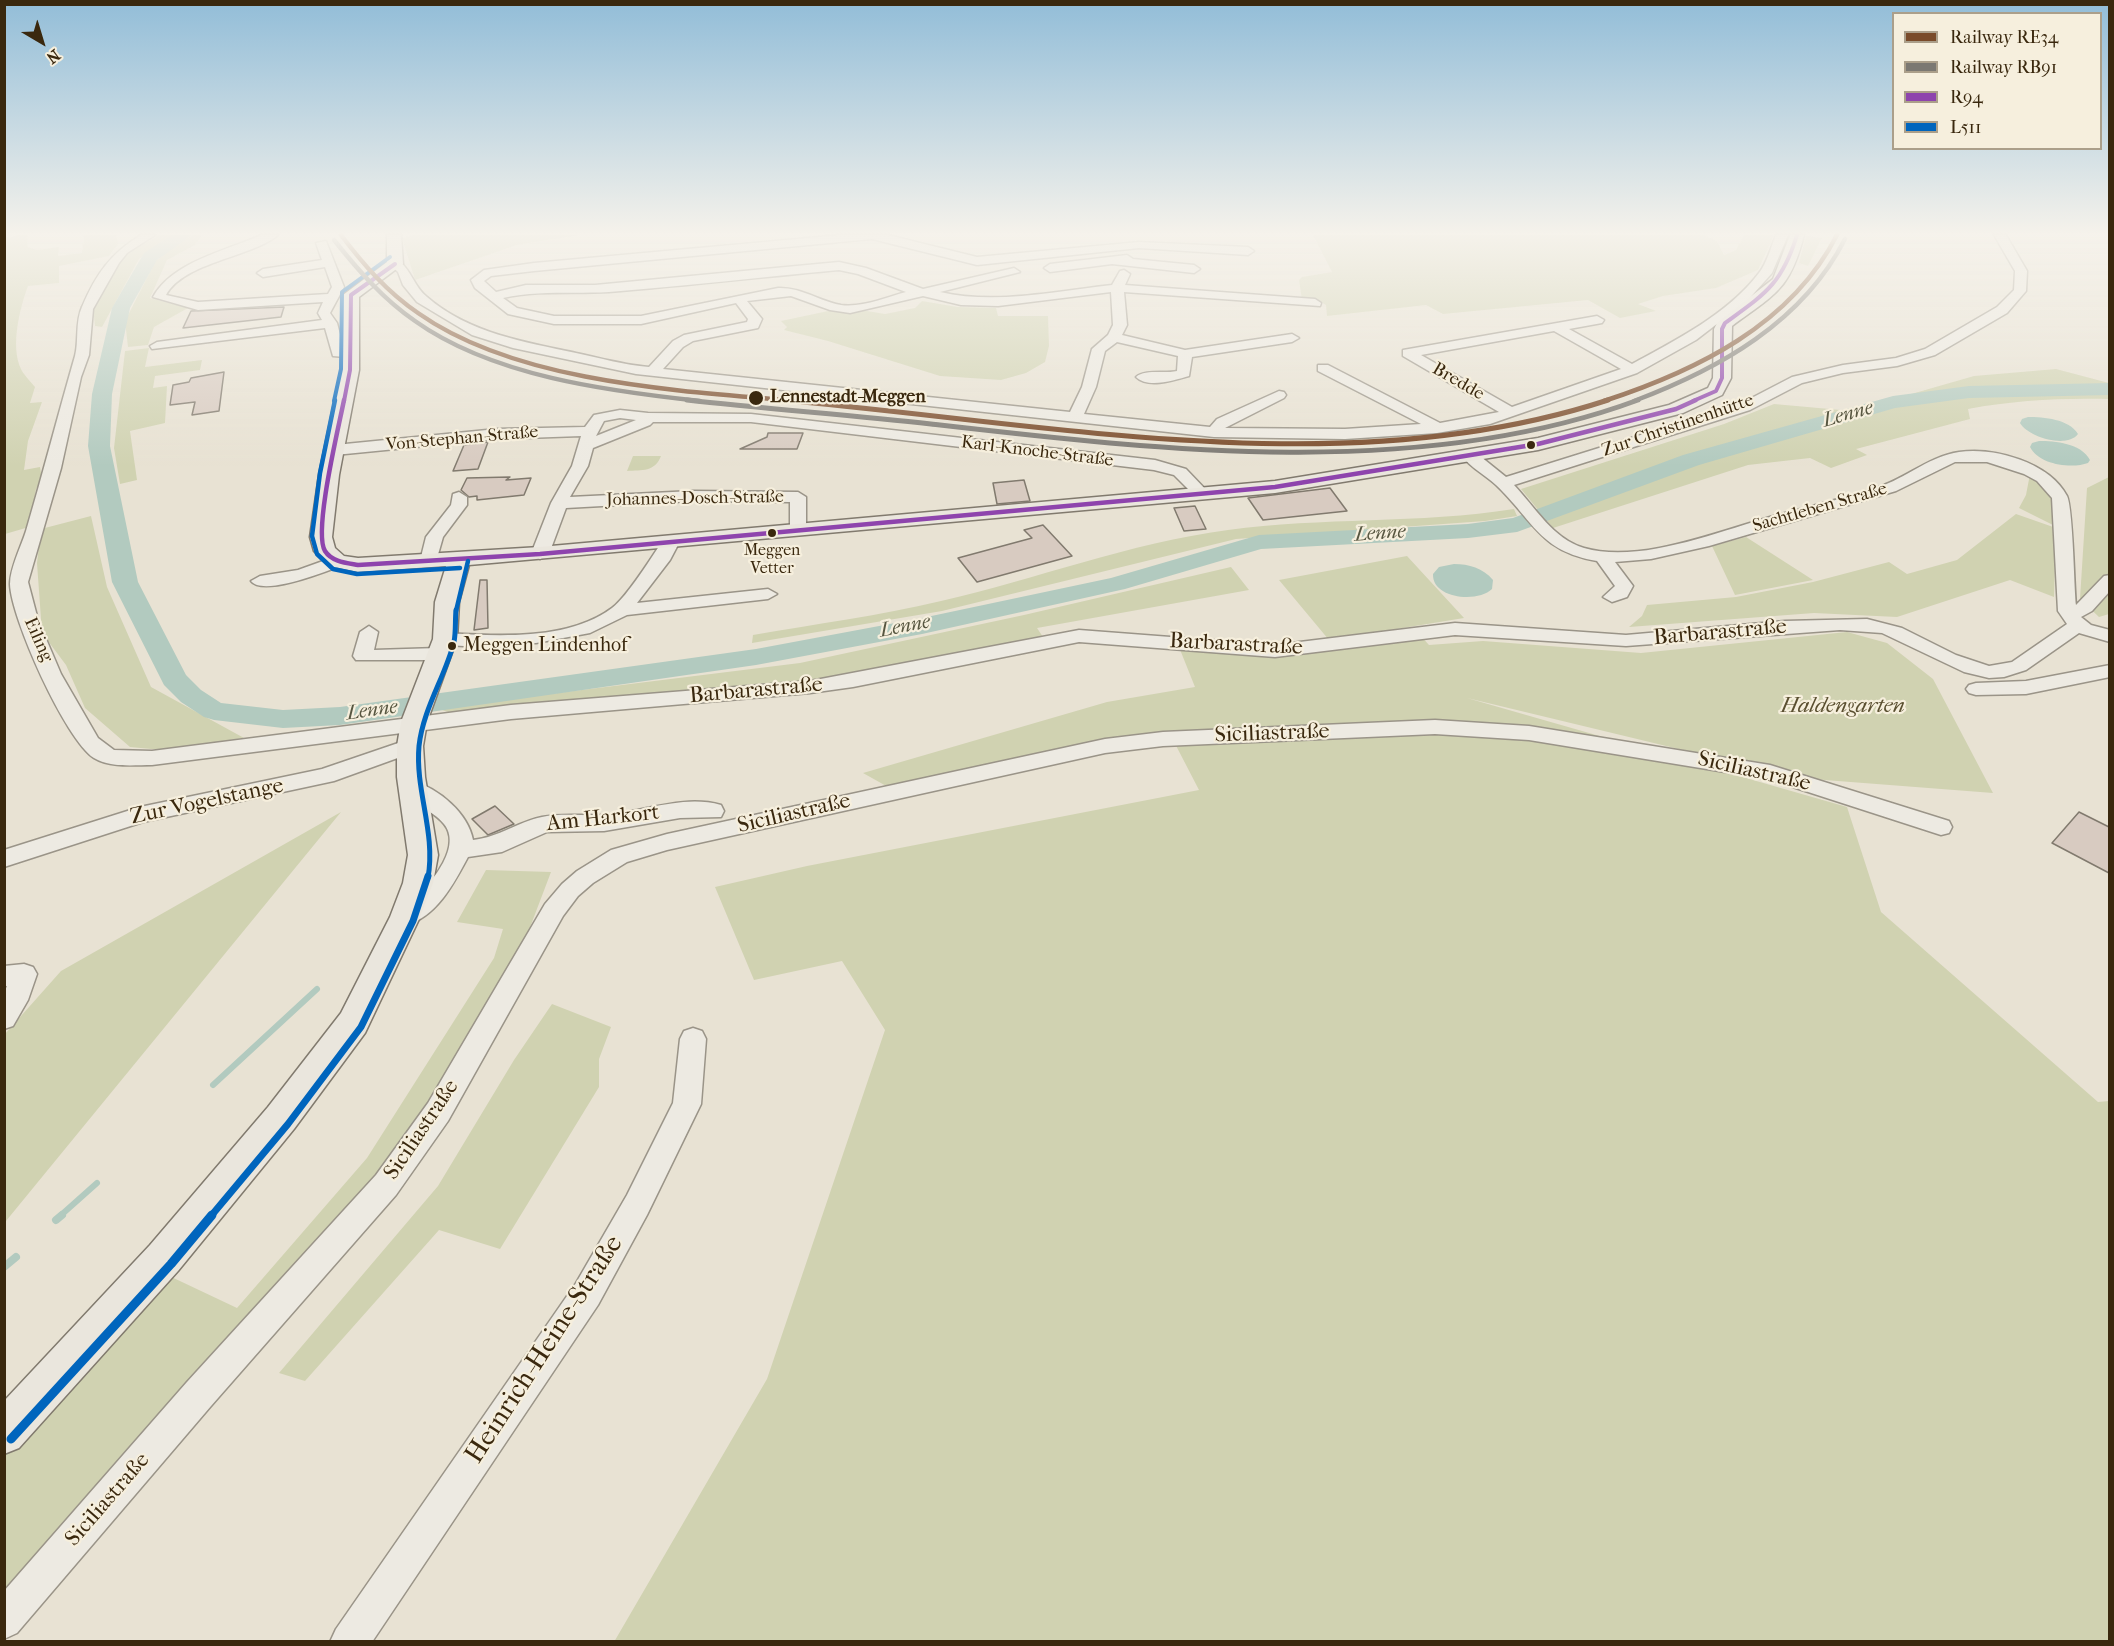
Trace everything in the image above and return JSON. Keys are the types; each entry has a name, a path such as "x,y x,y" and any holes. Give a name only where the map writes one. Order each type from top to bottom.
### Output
{"main road":[{"path":"351,312 352,355 321,537 325,551 337,561 358,565 540,554 1201,493 1315,481 1561,439 1676,409 1716,391 1721,385 1721,335 1725,323 1743,312"},
{"path":"4,1433 164,1258 281,1118 353,1023 405,916 417,884 423,855 413,789 412,731 438,654 447,602 459,559"}],"street":[{"name":"Eiling","path":"87,312 82,355 74,377 53,468 19,582 20,598 33,636 81,731 92,746 103,753 117,757 152,758 412,731"},
{"path":"325,312 338,353 352,355"},
{"path":"439,312 477,332 549,353 652,372 1214,432 1345,434 1437,428 1490,420 1512,413 1632,370 1691,337 1724,312"},
{"path":"516,312 534,316 612,322 683,312"},
{"path":"652,372 678,344 689,338 753,325 755,319 749,312"},
{"path":"1075,417 1089,387 1099,349 1114,337 1120,325 1119,312"},
{"name":"Zur Christinenhütte","path":"1506,486 1530,476 1746,407 1797,380 1843,369 1897,362 1930,352 1999,312"},
{"name":"Bredde","path":"1512,413 1408,353 1597,320"},
{"path":"156,346 330,324"},
{"path":"1554,326 1632,370"},
{"path":"1114,337 1185,354 1292,338"},
{"path":"1143,377 1167,378 1184,373 1185,354"},
{"path":"1323,368 1417,415 1437,428"},
{"path":"1214,432 1222,422 1279,395"},
{"name":"Von-Stephan-Straße","path":"335,450 497,434 588,438 645,422 648,417"},
{"name":"Karl-Knoche-Straße","path":"648,417 751,418 1155,465 1180,472 1201,493"},
{"path":"540,554 559,503 578,469 588,438"},
{"name":"Sachtleben Straße","path":"1469,455 1506,486 1545,531 1569,549 1602,556 1671,550 1889,488 1948,458 1974,456 2022,467 2056,489 2060,498 2065,604 2073,620"},
{"name":"Johannes-Dosch-Straße","path":"559,503 693,496 798,497 798,530"},
{"path":"429,561 435,537 459,505 459,498"},
{"path":"621,610 649,573 667,555 671,541"},
{"path":"1602,556 1624,586 1621,593 1612,597"},
{"path":"260,581 302,575 337,561"},
{"name":"Barbarastraße","path":"412,731 511,712 842,683 1079,636 1275,651 1302,650 1454,629 1629,640 1816,625 1868,625 1900,634 1969,670 1990,674 2007,672 2021,666 2073,620 2109,580"},
{"path":"369,632 363,656 438,654 589,627 621,610 768,594"},
{"path":"2073,620 2109,636"},
{"path":"1976,689 1995,692 2011,690 2075,675 2109,671"},
{"name":"Siciliastraße","path":"4,1620 199,1394 386,1185 438,1112 554,910 585,877 619,856 667,842 1105,746 1163,739 1435,727 1578,739 1770,772 1941,827"},
{"name":"Zur Vogelstange","path":"4,859 140,815 326,776 412,731"},
{"path":"405,916 417,911 436,894 461,849 459,827 450,815 413,789"},
{"name":"Am Harkort","path":"461,849 494,846 544,824 604,823 680,810 713,811"},
{"path":"4,976 24,974 15,1000 4,1018"},
{"name":"Heinrich-Heine-Straße","path":"349,1641 598,1274 637,1205 687,1104 693,1039"}],"green space":[{"path":"5,312 20,312 16,338 18,360 25,376 35,387 30,403 42,402 28,441 24,470 40,467 42,478 36,489 29,527 5,534"},
{"path":"93,312 110,312 102,327 95,326"},
{"path":"130,312 181,312 154,327 148,345 128,347 125,321"},
{"path":"824,312 885,314 896,312 997,312 998,316 1048,316 1049,346 1045,362 1026,373 1001,380 940,376 828,341 784,330 787,327 781,321"},
{"path":"1327,312 1365,312 1327,316"},
{"path":"1439,312 1466,312 1443,314"},
{"path":"1609,312 1652,312 1620,318"},
{"path":"149,348 145,367 202,360 200,370 155,376 153,388 167,386 165,423 130,431 137,480 120,484 114,448 125,351"},
{"path":"2056,369 2109,383 2109,399 2038,400 1968,409 1970,419 1856,449 1867,455 1831,468 1810,458 1748,465 1553,528 1521,489 1724,424 1774,404 1852,411 1974,376"},
{"path":"633,456 661,456 652,468 627,471"},
{"path":"2030,474 2050,496 2055,526 2019,508 2026,495"},
{"path":"2109,477 2109,614 2099,617 2080,599 2087,488"},
{"path":"1514,509 1517,516 1485,521 1236,539 942,611 752,643 753,635 918,606 1119,552 1191,536 1263,526 1442,517"},
{"path":"2016,514 2056,528 2054,597 2010,580 1897,617 1814,613 1629,627 1642,616 1647,605 1736,597 1813,582 1889,562 1907,574 1957,560"},
{"path":"91,516 107,587 151,687 244,738 162,750 130,747 85,708 66,665 42,633 37,563 41,529"},
{"path":"1746,537 1813,580 1735,595 1712,546"},
{"path":"1407,556 1464,618 1329,640 1279,580"},
{"path":"1231,567 1249,590 1037,628 1043,637 857,676 457,715 436,708 800,663 1024,615"},
{"name":"Haldengarten","path":"1847,632 1887,643 1933,679 1993,793 1799,778 1467,698 1847,807 1881,912 2098,1102 2109,1101 2109,1641 614,1642 767,1379 885,1030 842,961 754,980 715,887 807,866 1199,790 1170,734 888,787 863,773 1107,702 1195,687 1179,647 1275,655 1419,634 1429,645 1483,641 1641,653"},
{"path":"341,812 5,1223 5,1034 61,971"},
{"path":"486,870 551,872 521,951 401,1153 5,1612 5,1446 163,1273 237,1308 367,1158 494,958 503,929 457,922"},
{"path":"552,1004 611,1027 599,1059 599,1087 500,1249 439,1230 305,1381 279,1373 438,1186 514,1060"}],"shaded area":[{"path":"2048,418 2062,422 2078,434 2065,441 2039,437 2020,423 2022,419"},
{"path":"2039,441 2074,447 2086,454 2090,460 2088,463 2073,466 2048,462 2034,453 2030,447 2032,443"},
{"path":"1454,564 1470,566 1485,572 1493,580 1492,589 1477,596 1467,597 1457,596 1440,589 1433,574 1439,567"}],"building":[{"path":"191,312 283,312 281,317 183,328"},
{"path":"224,372 219,411 192,415 195,402 170,405 173,385 189,382 191,378"},
{"path":"768,433 803,433 797,449 740,449 767,437"},
{"path":"488,442 478,469 453,471 464,445"},
{"path":"510,477 506,480 531,478 524,495 477,500 477,496 469,497 461,490 467,478"},
{"path":"1024,480 1030,501 997,504 993,483"},
{"path":"1330,488 1347,511 1263,520 1248,498"},
{"path":"1195,506 1206,529 1184,531 1174,508"},
{"path":"1043,525 1072,556 977,582 958,558 1032,538 1024,530"},
{"path":"480,580 487,580 488,628 474,630"},
{"path":"495,806 514,824 488,835 472,819"},
{"path":"2079,812 2109,827 2109,873 2052,843"}],"waterway":[{"name":"Lenne","path":"120,312 102,394 99,446 125,582 174,679 191,696 214,711 283,719 340,716 461,700 580,680 756,657 922,626 1116,584 1259,542 1468,531 1517,525 1691,460 1893,402 1969,392 2110,389"},
{"path":"213,1085 317,989"},
{"path":"60,1216 97,1183"},
{"path":"56,1220 62,1215"},
{"path":"4,1267 16,1257"}],"rail line":[{"name":"RB91","path":"401,312 432,333 499,362 602,388 708,402 1114,444 1280,452 1362,450 1444,443 1527,430 1607,410 1685,381 1751,343 1790,312"},
{"name":"RE34","path":"415,312 449,332 497,352 548,368 601,379 709,393 1113,434 1277,443 1358,442 1440,435 1521,422 1603,402 1656,383 1707,359 1777,312"}],"transit line":[{"name":"L511","path":"342,312 341,369 320,473 312,536 317,554 333,569 357,574 460,568"},
{"name":"R94","path":"351,312 350,370 329,475 321,537 325,551 337,561 358,565 540,554 1275,487 1538,444 1676,409 1716,391 1722,378 1722,329 1725,323 1740,312"},
{"name":"L511","path":"11,1439 171,1264 288,1124 361,1027 413,921 427,885 432,855 420,776 419,747 423,724 454,641 456,603 468,561"}],"place":[{"name":"Lennestadt-Meggen","path":"756,398"},
{"name":"Meggen Vetter","path":"772,533"},
{"name":"Meggen Lindenhof","path":"452,646"}]}
